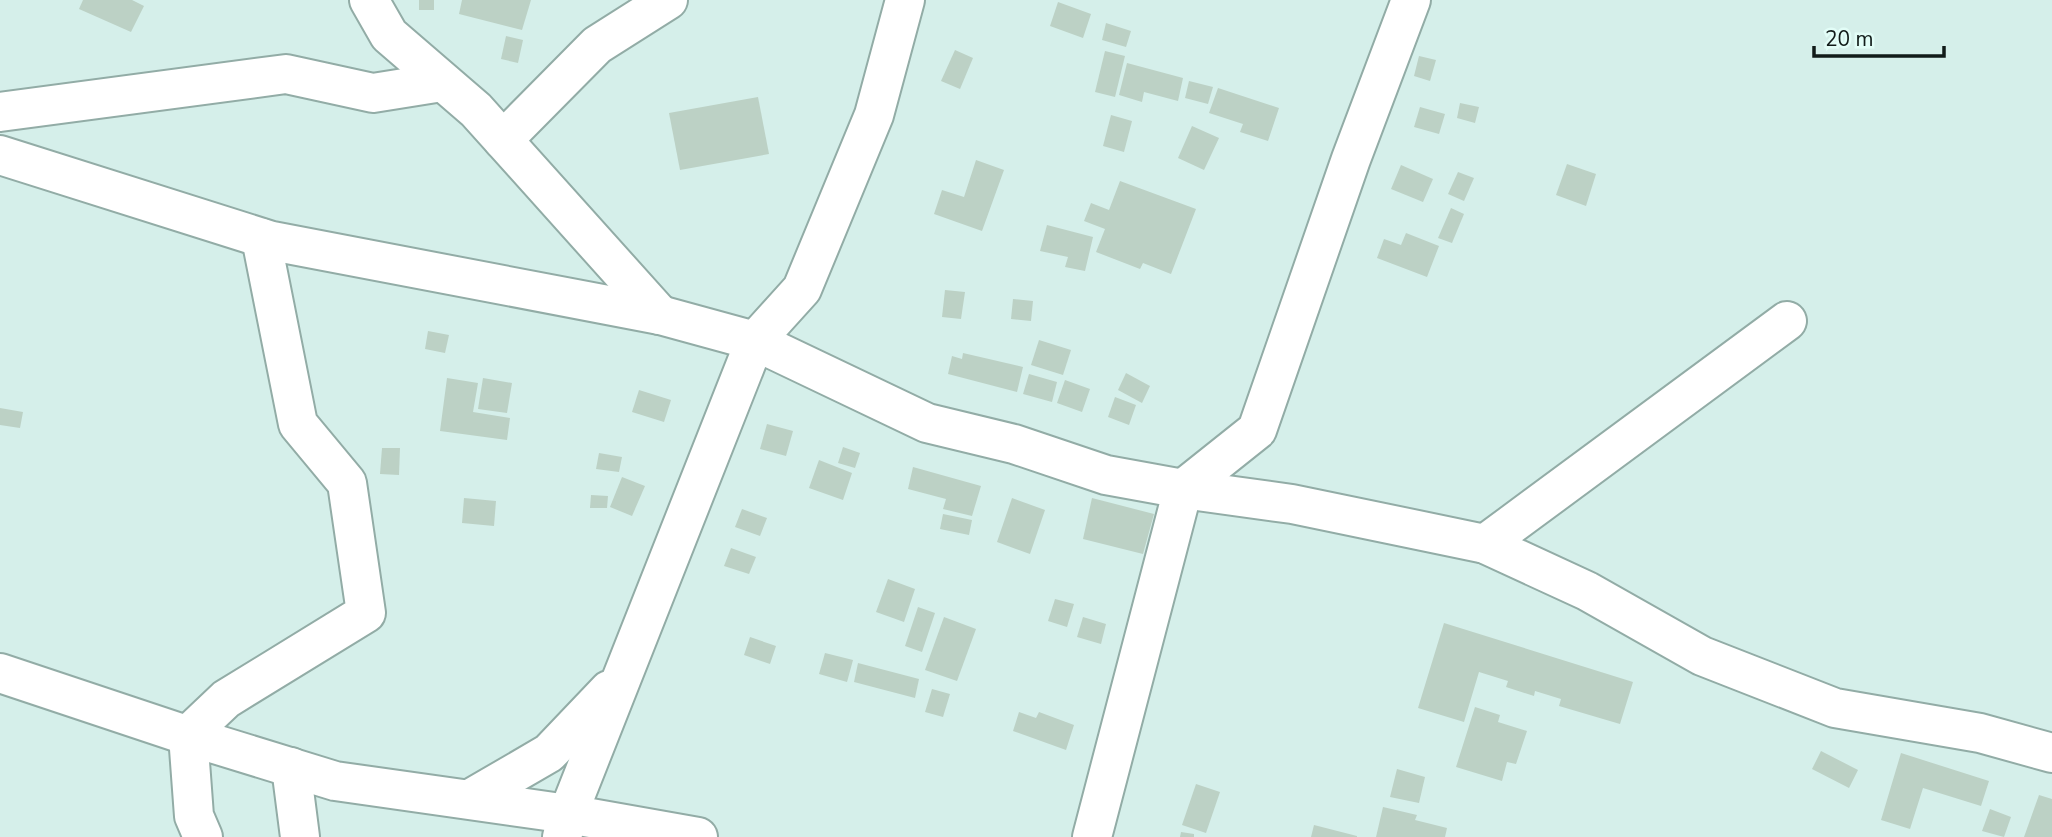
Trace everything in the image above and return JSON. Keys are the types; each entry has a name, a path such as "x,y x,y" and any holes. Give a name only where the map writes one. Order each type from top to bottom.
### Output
{"street":[{"path":"369,0 389,35 476,110 660,315"},
{"path":"503,140 597,45 668,0"},
{"path":"566,825 755,341 802,289 874,115 905,0"},
{"path":"1092,837 1182,489 1257,430 1351,159 1411,0"},
{"path":"0,112 286,74 373,93 442,82"},
{"path":"0,155 261,238 660,315 755,341 928,423 1014,444 1106,475 1182,489 1292,504 1485,544 1587,591 1702,656 1835,708 1980,733 2052,752"},
{"path":"188,736 226,699 366,613 347,483 298,424 261,238"},
{"path":"1485,544 1787,321"},
{"path":"0,673 188,736 335,781 470,800 566,825 698,837"},
{"path":"470,800 549,753 623,676"},
{"path":"188,736 194,816 202,837"},
{"path":"291,767 300,837"}],"building":[{"path":"83,0 132,0 144,6 131,32 79,9"},
{"path":"419,0 434,0 434,10 419,10"},
{"path":"462,0 531,0 522,30 459,14"},
{"path":"1058,2 1091,14 1083,38 1050,26"},
{"path":"1106,23 1131,31 1126,47 1102,40"},
{"path":"506,36 523,40 518,63 501,59"},
{"path":"955,50 973,58 960,89 941,81"},
{"path":"1105,51 1125,56 1115,97 1095,92"},
{"path":"1419,56 1436,60 1430,81 1414,76"},
{"path":"1127,63 1183,78 1178,101 1144,92 1142,102 1119,95"},
{"path":"1189,81 1213,87 1208,104 1185,98"},
{"path":"1218,88 1279,108 1268,141 1240,132 1243,124 1209,113"},
{"path":"758,97 769,154 680,170 669,113"},
{"path":"1460,103 1479,107 1475,123 1457,118"},
{"path":"1420,107 1445,114 1439,134 1414,127"},
{"path":"1111,115 1132,121 1124,152 1103,146"},
{"path":"1192,126 1219,138 1204,170 1178,158"},
{"path":"976,160 1004,170 982,231 934,214 942,190 964,197"},
{"path":"1567,164 1596,174 1586,206 1556,195"},
{"path":"1401,165 1433,179 1423,202 1391,189"},
{"path":"1458,172 1474,178 1464,201 1448,194"},
{"path":"1120,181 1196,209 1171,274 1143,263 1140,269 1096,252 1105,229 1084,221 1091,203 1109,210"},
{"path":"1451,208 1464,214 1452,243 1438,238"},
{"path":"1047,225 1093,237 1085,271 1065,267 1068,257 1040,251"},
{"path":"1406,233 1439,246 1427,277 1377,258 1384,239 1401,245"},
{"path":"945,290 965,292 961,319 942,317"},
{"path":"1013,299 1033,301 1031,321 1011,319"},
{"path":"428,331 449,335 445,353 425,349"},
{"path":"1039,340 1071,350 1063,375 1031,365"},
{"path":"963,353 1023,367 1017,392 948,374 952,356 962,359"},
{"path":"1126,373 1150,386 1142,403 1118,390"},
{"path":"1029,374 1057,382 1052,402 1023,394"},
{"path":"447,378 478,383 473,412 510,418 507,440 440,431"},
{"path":"483,378 512,383 507,413 478,409"},
{"path":"1065,380 1090,389 1082,412 1057,403"},
{"path":"639,390 671,400 664,422 632,412"},
{"path":"1115,397 1136,405 1129,425 1108,417"},
{"path":"0,408 23,412 20,428 0,425"},
{"path":"767,424 793,431 786,456 760,449"},
{"path":"843,447 860,453 855,468 838,463"},
{"path":"382,448 400,448 399,475 380,474"},
{"path":"599,453 622,457 619,472 596,469"},
{"path":"819,460 852,473 843,500 809,488"},
{"path":"913,467 981,486 972,516 943,509 946,499 908,489"},
{"path":"622,477 645,486 632,516 610,507"},
{"path":"591,495 608,496 607,508 590,508"},
{"path":"464,498 496,501 494,526 462,523"},
{"path":"1012,498 1045,510 1030,554 997,542"},
{"path":"1092,498 1154,514 1143,554 1083,539"},
{"path":"742,509 767,518 760,536 735,527"},
{"path":"943,514 972,520 969,535 940,529"},
{"path":"731,548 756,557 749,574 724,566"},
{"path":"888,579 915,589 904,622 876,612"},
{"path":"1055,599 1074,604 1067,627 1048,621"},
{"path":"918,607 935,613 922,652 905,646"},
{"path":"944,617 976,629 957,681 925,670"},
{"path":"1083,617 1106,624 1101,644 1077,637"},
{"path":"1444,623 1633,682 1620,724 1559,706 1561,699 1535,691 1534,696 1506,687 1508,681 1479,672 1464,722 1418,708"},
{"path":"750,637 776,646 770,664 744,655"},
{"path":"825,653 853,660 847,682 819,674"},
{"path":"858,663 919,679 915,698 854,682"},
{"path":"932,689 950,694 943,717 925,712"},
{"path":"1475,707 1500,715 1498,722 1527,731 1516,764 1507,762 1502,781 1456,767"},
{"path":"1019,712 1036,718 1039,712 1074,725 1066,750 1013,731"},
{"path":"1821,751 1858,770 1849,788 1812,769"},
{"path":"1901,753 1989,781 1981,806 1923,788 1910,829 1881,820"},
{"path":"1397,769 1425,777 1419,803 1390,797"},
{"path":"1196,784 1220,792 1206,833 1182,825"},
{"path":"2039,795 2052,799 2052,837 2024,837"},
{"path":"1383,807 1417,815 1415,820 1447,828 1445,837 1376,837"},
{"path":"1990,809 2011,817 2004,837 1982,831"},
{"path":"1314,825 1357,836 1357,837 1311,837"},
{"path":"1181,832 1194,834 1194,837 1180,837"}]}
